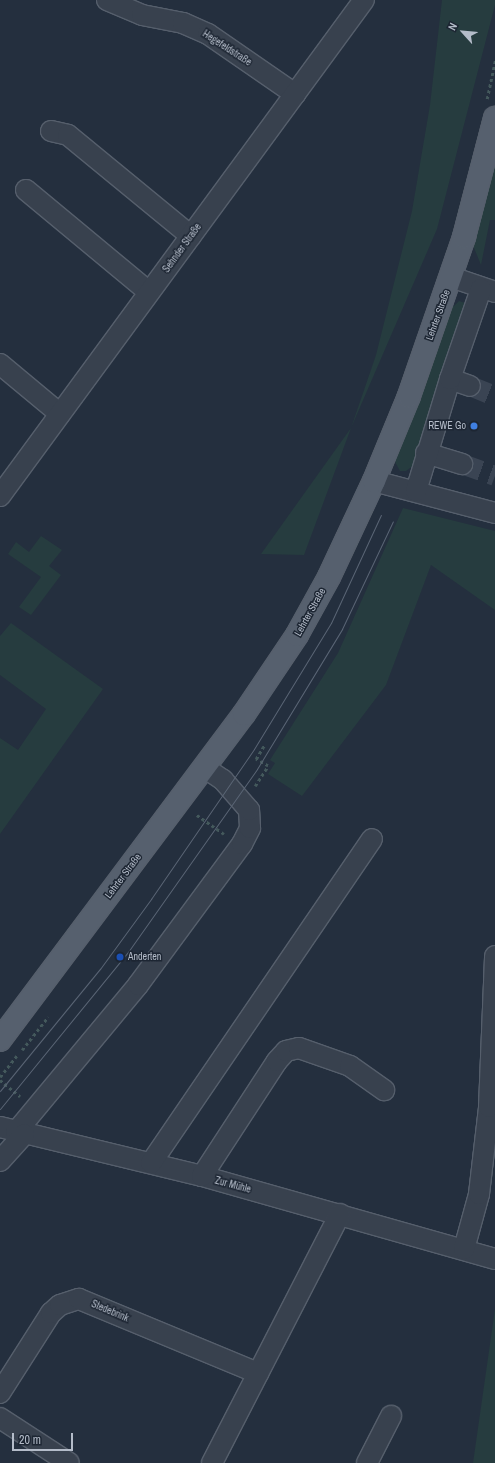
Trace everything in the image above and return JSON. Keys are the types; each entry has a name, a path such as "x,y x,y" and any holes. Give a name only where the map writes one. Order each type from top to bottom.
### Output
{"main road":[{"name":"Lehrter Straße","path":"0,1040 205,768 297,635 329,577 374,481 409,396 451,277 490,112"}],"street":[{"name":"Hegefeldstraße","path":"107,0 142,15 183,23 208,34 295,94"},
{"name":"Sehnder Straße","path":"0,496 364,0"},
{"path":"51,131 68,135 191,236"},
{"path":"26,190 149,292"},
{"path":"416,491 426,453 450,378 488,290 451,277"},
{"path":"0,364 60,414"},
{"path":"450,378 470,386"},
{"path":"426,453 462,464"},
{"path":"374,481 495,513"},
{"path":"0,1161 13,1131 138,985 242,844 250,828 249,810 223,780 205,768"},
{"path":"151,1163 372,839"},
{"path":"464,1249 479,1194 489,1107 495,956"},
{"path":"202,1176 277,1060 286,1051 299,1048 350,1066 384,1090"},
{"name":"Zur Mühle","path":"13,1131 202,1176 495,1259"},
{"path":"212,1463 340,1214"},
{"name":"Stedebrink","path":"0,1393 51,1313 60,1305 78,1299 258,1373"},
{"path":"367,1463 391,1416"},
{"path":"0,1418 70,1463"}],"path":[{"path":"490,112 495,60"},
{"path":"243,803 268,766 256,759 265,744"},
{"path":"197,814 226,835 222,841"},
{"path":"0,1077 48,1017"},
{"path":"0,1080 23,1099"}],"green space":[{"path":"442,0 495,0 495,5 437,229 351,428 376,355 412,211 430,105"},
{"path":"495,163 495,220 490,220 481,265 472,243"},
{"path":"459,301 468,304 414,465 406,471 400,471 394,460 451,305 454,306"},
{"path":"351,428 304,555 261,554"},
{"path":"403,508 495,531 495,610 431,565 386,685 302,796 268,774 275,763 270,760 338,653"},
{"path":"41,536 62,550 49,566 61,575 31,615 19,607 41,577 8,554 16,542 29,552"},
{"path":"11,623 103,689 0,834 0,738 18,750 46,709 0,675 0,636"},
{"path":"495,1309 495,1463 473,1463"}],"tunnel":[{"path":"470,386 495,396"},
{"path":"462,464 495,476"}],"tram line":[{"path":"0,1091 100,969 151,899 254,749 331,623 381,515"},
{"path":"0,1109 128,952 257,769 342,629 393,521"}],"place":[{"name":"REWE Go","path":"474,426"},
{"name":"Anderten","path":"120,957"}]}
